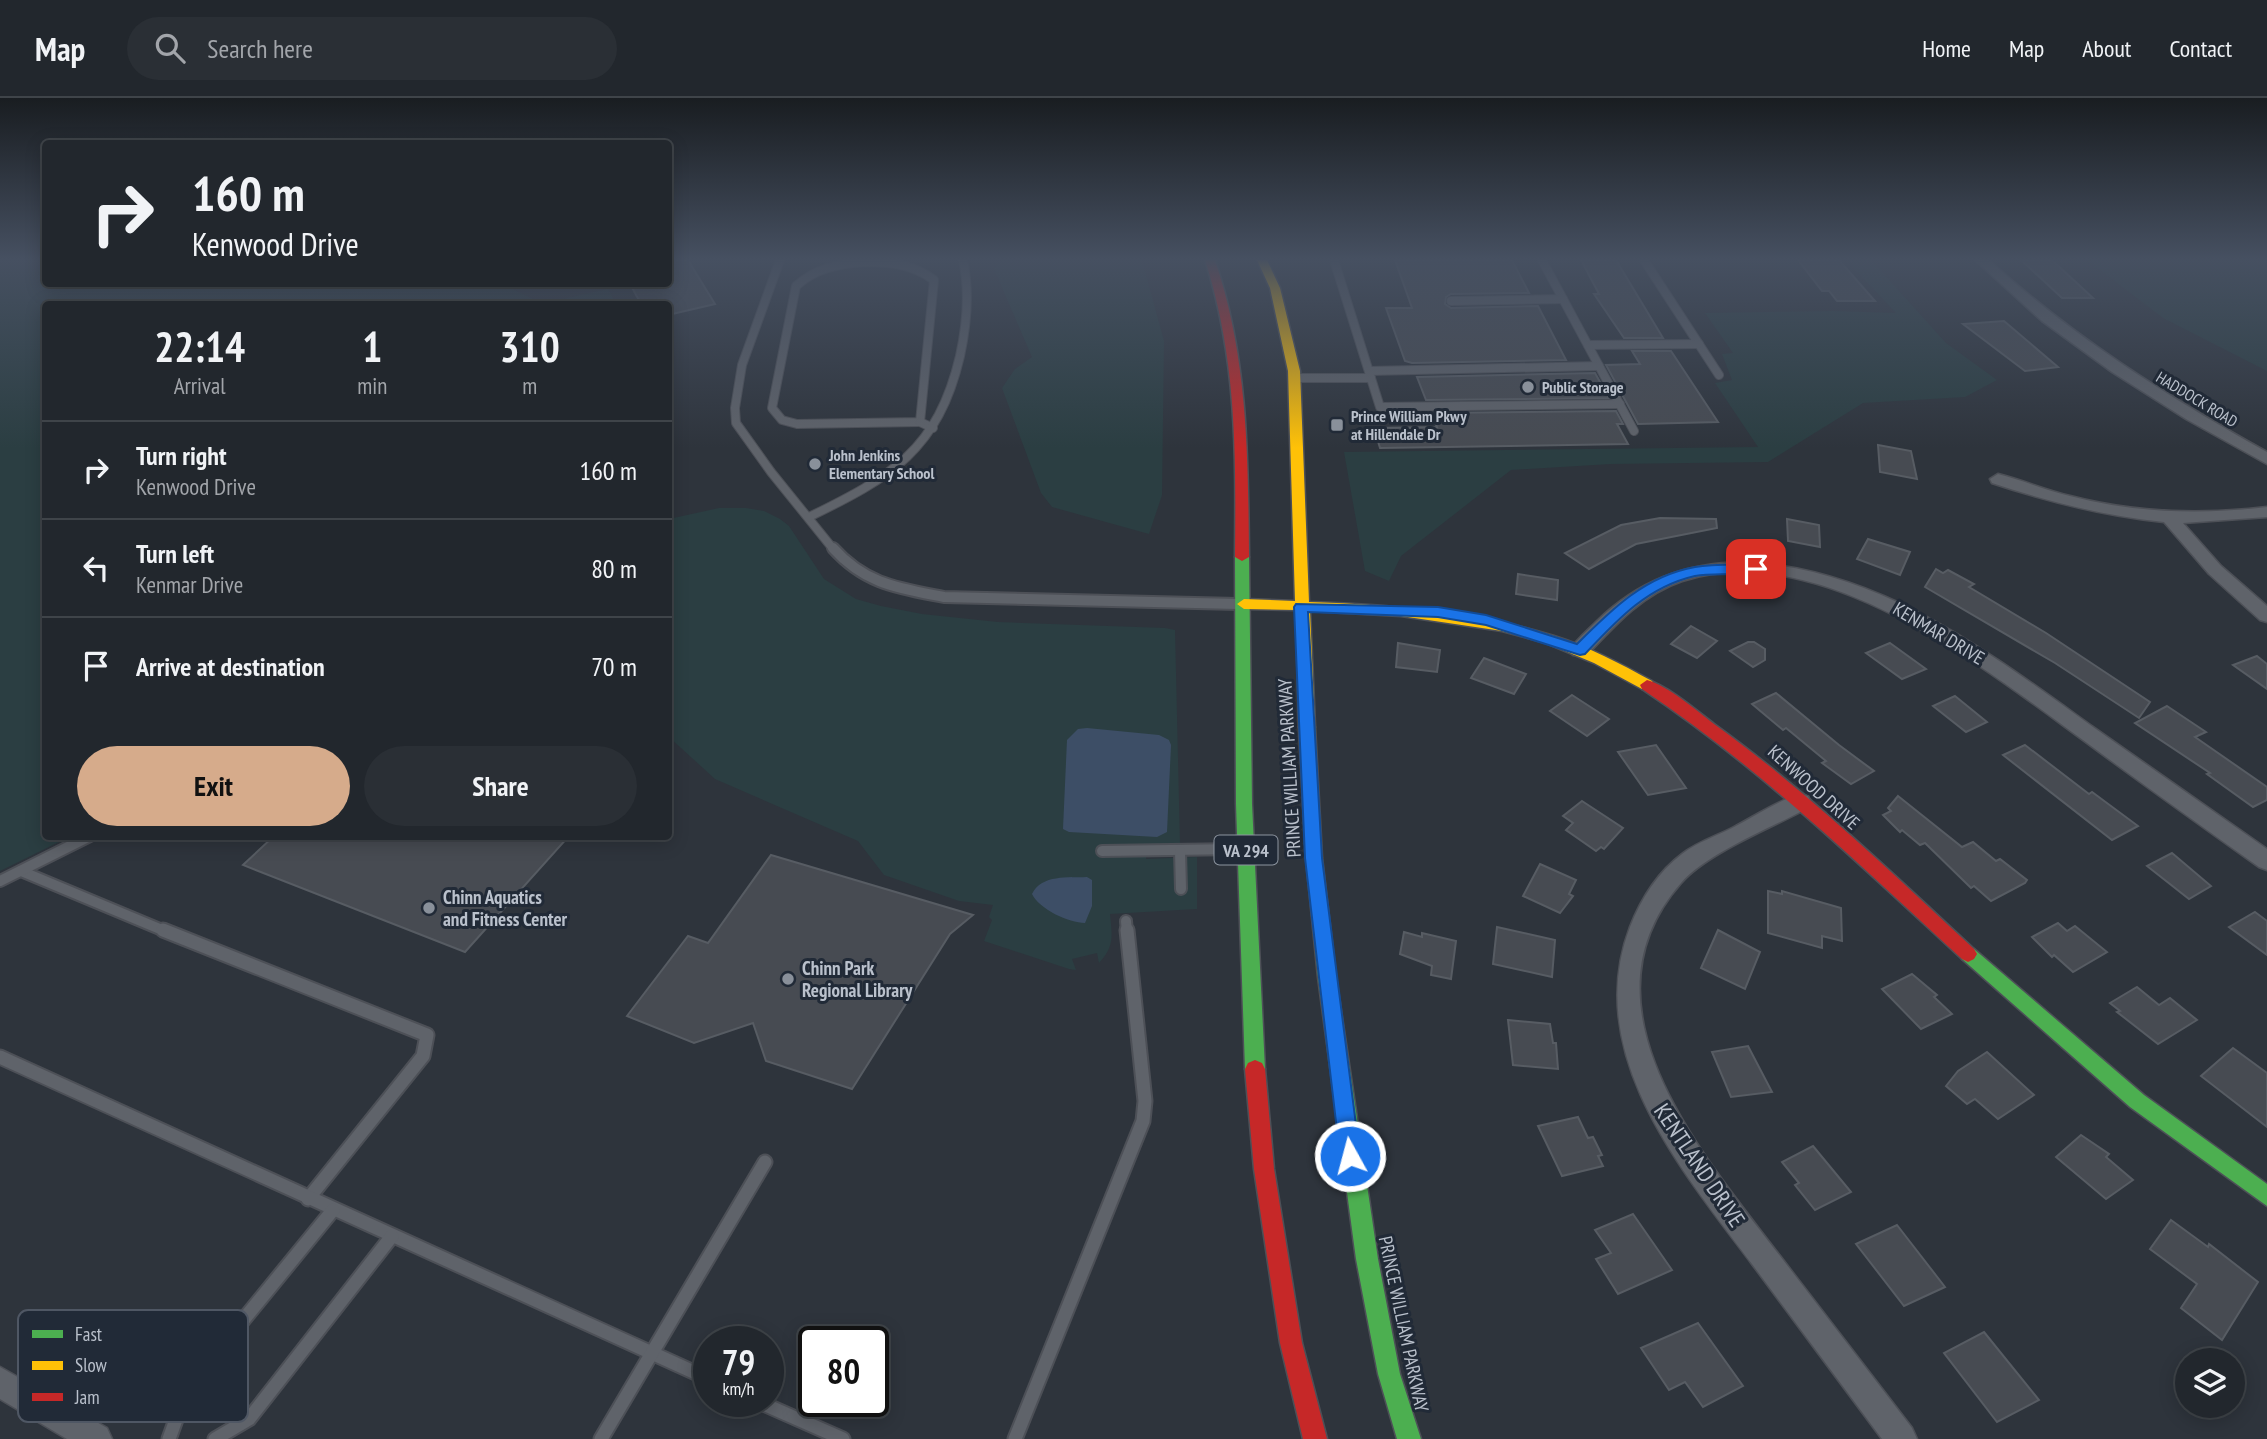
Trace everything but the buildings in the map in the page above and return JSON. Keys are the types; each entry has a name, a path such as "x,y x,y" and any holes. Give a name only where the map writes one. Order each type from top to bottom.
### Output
{"main road":[{"name":"PRINCE WILLIAM PARKWAY","path":"1231,323 1241,411 1246,849 1254,1056 1264,1169 1291,1343 1315,1439"},
{"name":"PRINCE WILLIAM PARKWAY","path":"1283,323 1294,378 1301,607 1314,858 1327,977 1367,1259 1390,1374 1409,1439"},
{"name":"KENWOOD DRIVE","path":"1244,604 1438,612 1486,620 1580,650 1650,685 1700,717 1800,802 2118,1086 2203,1152 2267,1196"}],"street":[{"name":"HADDOCK ROAD","path":"2053,323 2095,354 2176,407 2267,459"},
{"path":"1998,480 2089,507 2170,518 2221,518 2267,512"},
{"path":"2170,518 2191,546 2220,576 2267,616"},
{"name":"KENMAR DRIVE","path":"1580,650 1622,607 1639,594 1665,581 1696,572 1756,569 1796,573 1845,586 1882,599 1932,625 2033,693 2267,862"},
{"name":"KENTLAND DRIVE","path":"1800,802 1691,859 1671,878 1654,900 1638,932 1630,961 1628,1000 1632,1035 1646,1079 1669,1125 1693,1163 1901,1439"},
{"path":"0,1382 18,1393"},
{"path":"67,1422 96,1439"}],"lane":[{"path":"757,323 735,396 737,425 765,465 853,569 910,591 944,597 1244,604"},
{"path":"789,323 772,408 779,419 808,425 920,422 933,428"},
{"path":"920,422 930,323"},
{"path":"809,517 883,479 908,458 942,417 956,381 965,323"},
{"path":"1354,323 1380,407 1620,404"},
{"path":"1576,323 1634,431"},
{"path":"1685,323 1719,375"},
{"path":"1588,345 1699,344"},
{"path":"1294,378 1599,366"},
{"path":"0,881 82,840"},
{"path":"1102,852 1246,849"},
{"path":"1180,851 1181,889"},
{"path":"21,871 222,956 273,973 427,1035 423,1056 308,1199"},
{"path":"1015,1439 1143,1121 1145,1101 1126,920"},
{"path":"0,1057 693,1372"},
{"path":"601,1439 765,1162"},
{"path":"248,1314 333,1210"},
{"path":"248,1420 392,1237"},
{"path":"784,1413 843,1439"},
{"path":"169,1439 175,1422"},
{"path":"215,1439 244,1422"}],"green space":[{"path":"0,323 42,323 42,840 63,840 0,871"},
{"path":"1017,323 1159,323 1164,341 1162,495 1149,534 1052,507 1041,493 1002,388 1015,369 1032,357"},
{"path":"1712,323 1928,323 1946,343 1997,380 1965,397 1863,403 1768,462 1611,464 1511,470 1401,556 1389,581 1365,571 1344,452 1758,447 1715,383 1732,380 1722,354 1733,353"},
{"path":"2172,323 2267,323 2267,371"},
{"path":"719,508 764,511 789,526 824,579 856,599 881,606 922,614 998,622 1175,630 1180,844 1146,845 1146,859 1197,857 1197,909 1110,914 1111,940 1104,957 1099,963 1097,953 1072,959 1076,970 1069,969 984,941 992,920 989,917 993,905 959,901 884,875 858,841 715,779 672,740 672,518"}],"water":[{"path":"1078,729 1159,735 1169,740 1171,745 1167,832 1157,837 1069,832 1063,829 1067,740"},
{"path":"1087,877 1092,880 1092,906 1085,923 1071,921 1055,914 1041,905 1032,894 1042,883 1049,880"}],"traffic: fast":[{"path":"1242,557 1244,804 1255,1069"},
{"path":"1307,727 1314,858 1327,977 1367,1259 1389,1374 1409,1439"},
{"path":"1968,954 2137,1101 2267,1196"}],"traffic: slow":[{"path":"1283,323 1294,371 1307,727"},
{"path":"1244,604 1401,611 1502,626 1551,640 1599,659 1647,685"}],"traffic: jam":[{"path":"1228,323 1240,407 1242,557"},
{"path":"1647,685 1691,714 1774,778 1968,954"},
{"path":"1255,1069 1264,1169 1291,1343 1315,1439"}],"place":[{"name":"Public Storage","path":"1528,387"},
{"name":"Prince William Pkwy at Hillendale Dr","path":"1337,425"},
{"name":"John Jenkins Elementary School","path":"815,464"},
{"name":"Chinn Aquatics and Fitness Center","path":"429,908"},
{"name":"Chinn Park Regional Library","path":"788,979"}],"route":[{"path":"1350,1156 1314,858 1301,607 1438,612 1486,620 1580,650 1622,607 1639,594 1665,581 1696,572 1725,568 1756,569"}]}
